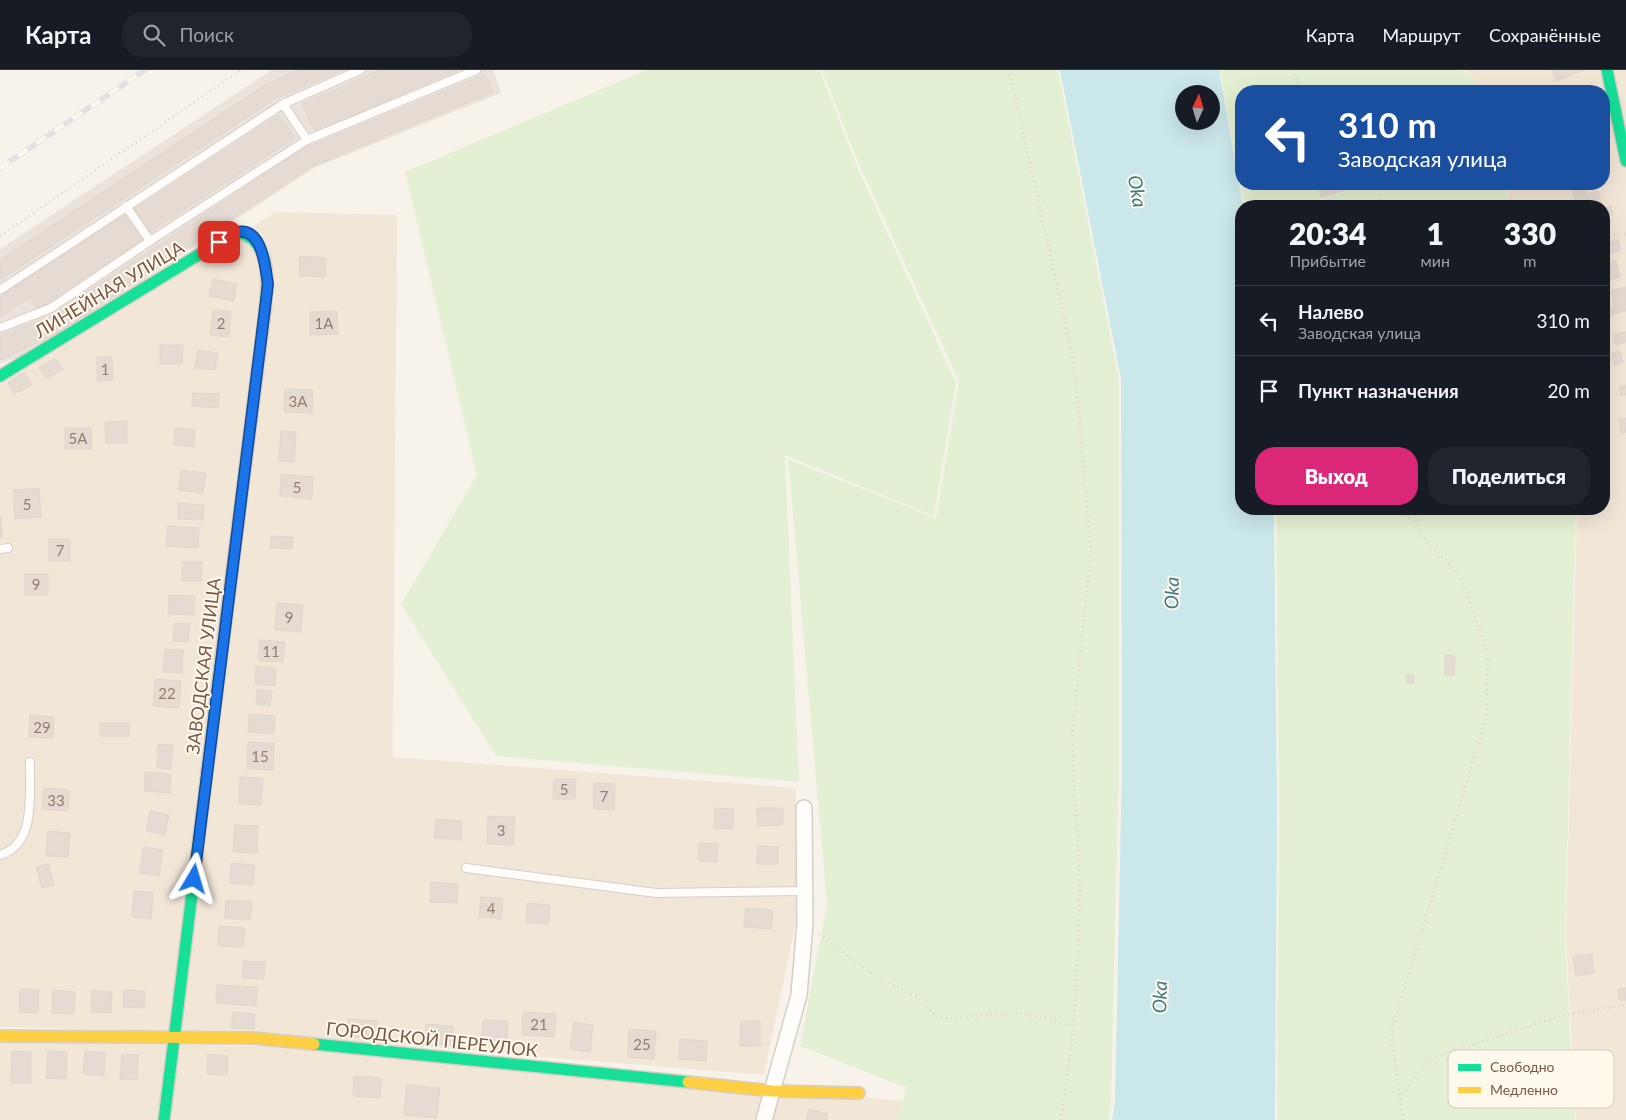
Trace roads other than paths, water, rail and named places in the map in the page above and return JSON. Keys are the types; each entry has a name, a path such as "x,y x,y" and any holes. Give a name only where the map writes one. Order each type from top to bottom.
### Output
{"street":[{"path":"1607,70 1626,161"},
{"name":"ЛИНЕЙНАЯ УЛИЦА","path":"0,376 236,232"},
{"name":"ЗАВОДСКАЯ УЛИЦА","path":"164,1120 268,284 263,256 256,239 247,233 236,232"},
{"path":"764,1120 799,995 805,924 804,808"},
{"name":"ГОРОДСКОЙ ПЕРЕУЛОК","path":"0,1036 253,1038 772,1091 859,1093"}],"lane":[{"path":"0,290 283,104 360,70"},
{"path":"0,328 51,308 150,241 307,140 476,70"},
{"path":"283,104 307,140"},
{"path":"126,206 150,241"},
{"path":"0,855 19,844 26,831 30,762"},
{"path":"466,868 656,893 805,891"}],"water":[{"name":"Oka","path":"1060,70 1219,70 1235,161 1235,190 1240,190 1242,200 1235,200 1235,515 1274,515 1277,810 1275,1120 1112,1120 1115,1102 1122,763 1121,379"}],"railway":[{"path":"0,168 145,70"}]}
